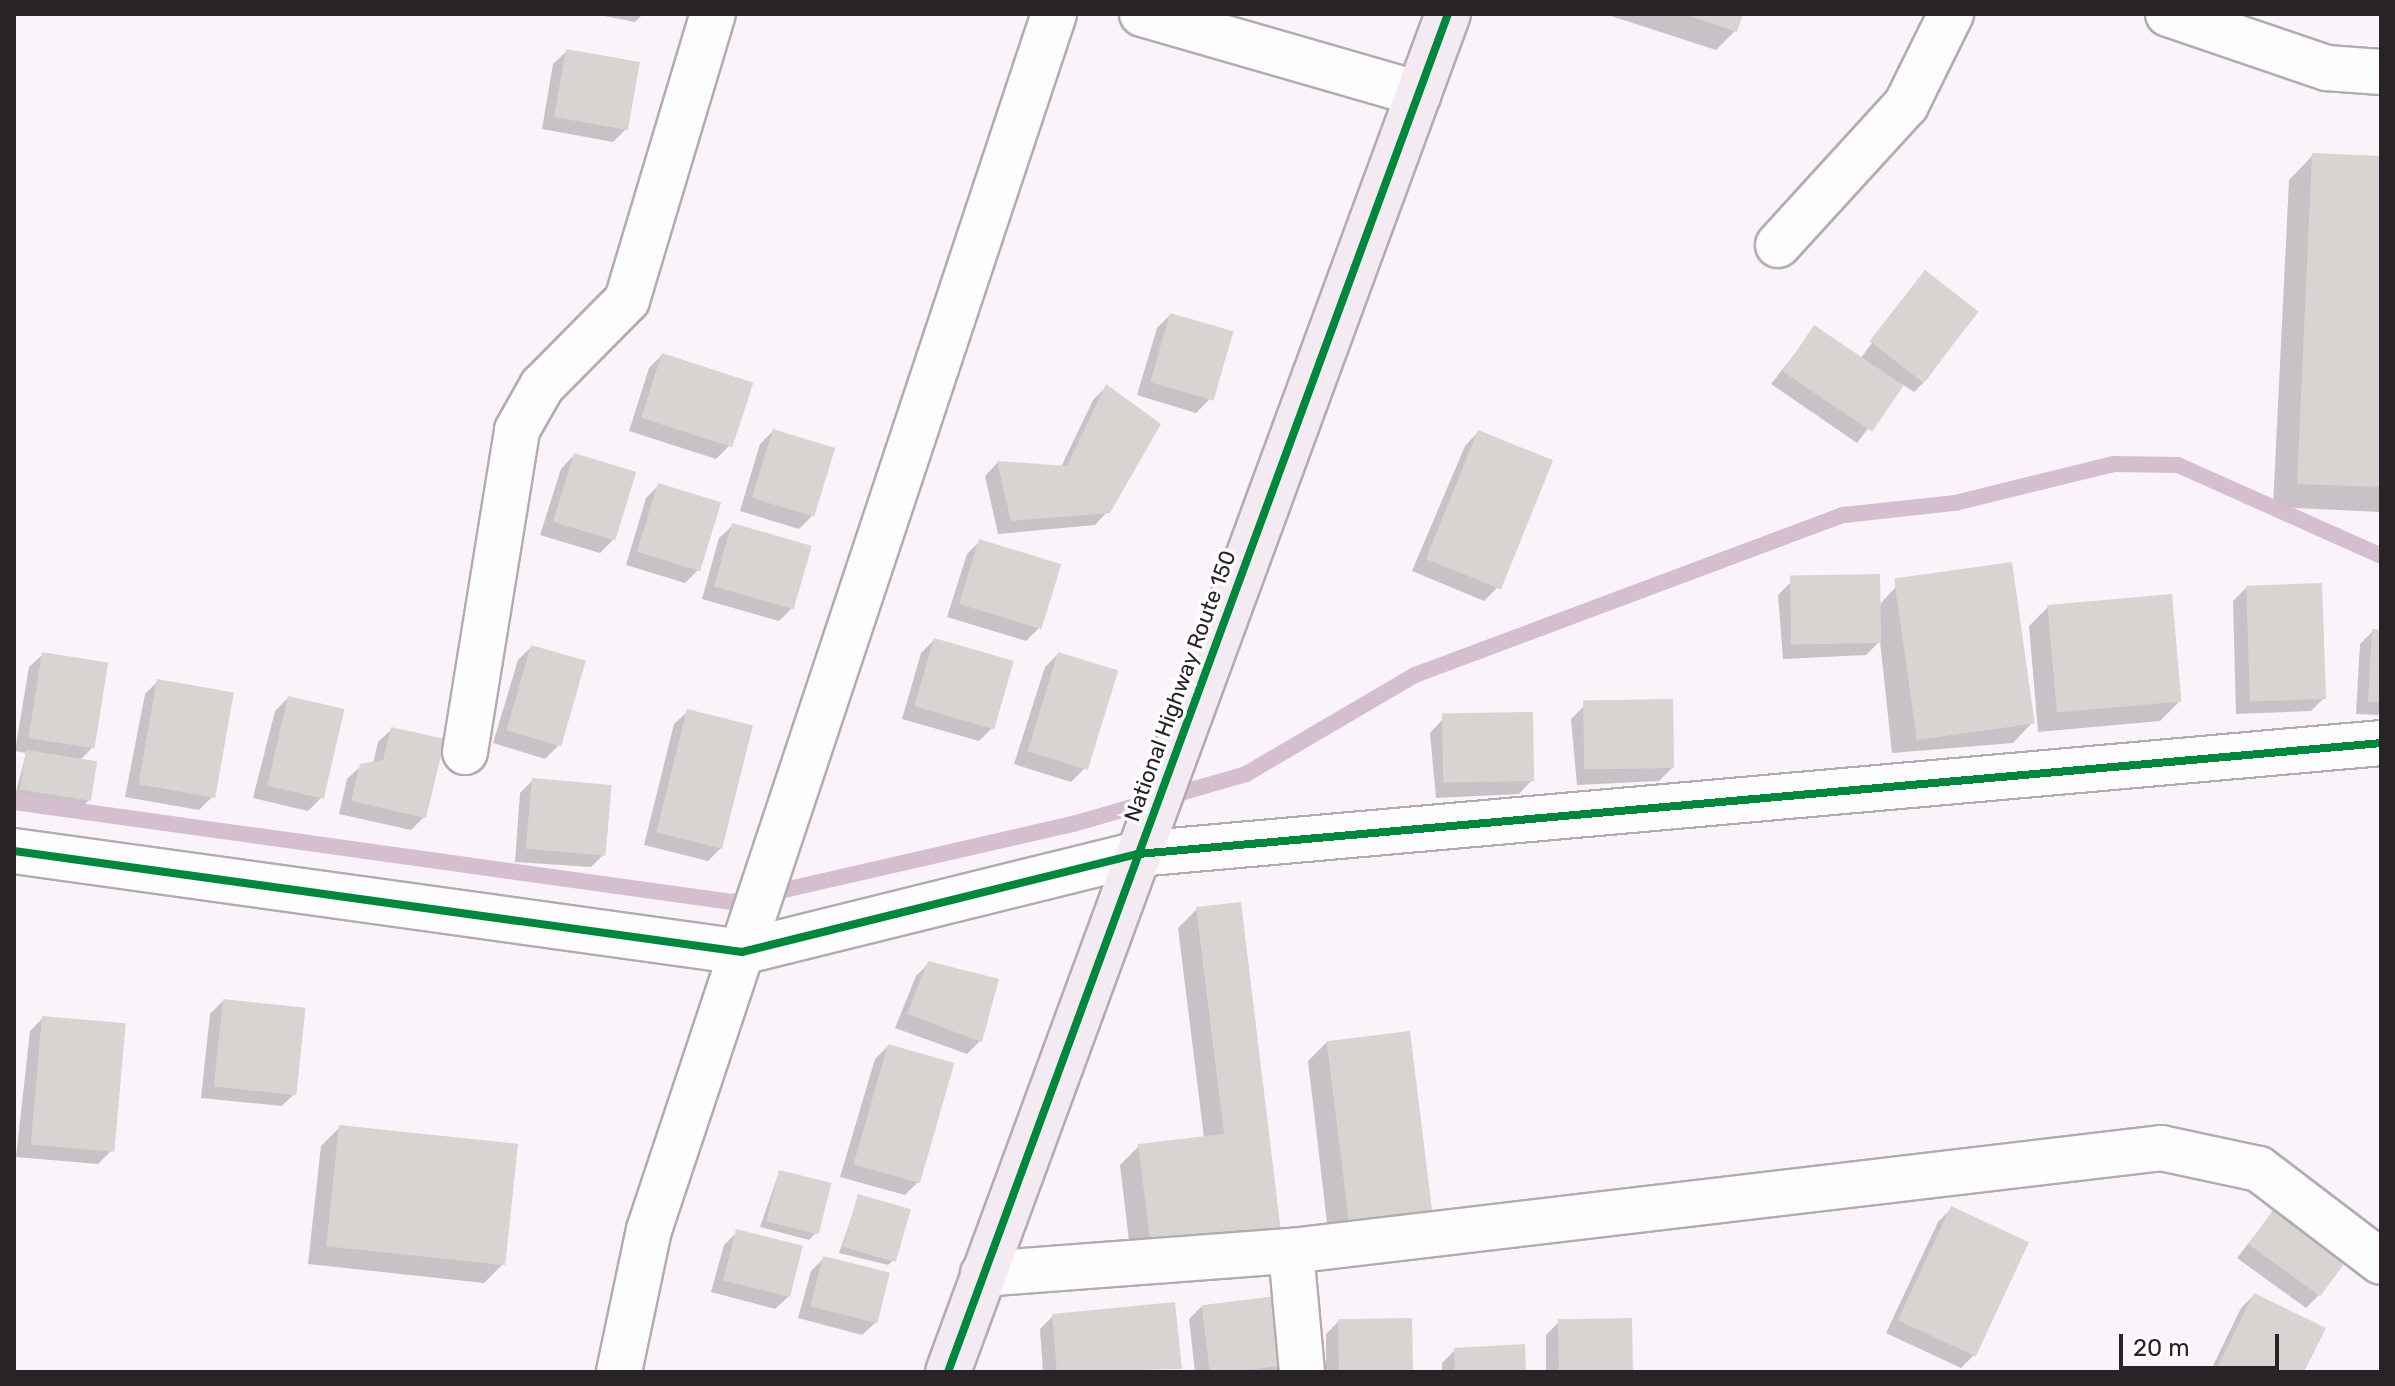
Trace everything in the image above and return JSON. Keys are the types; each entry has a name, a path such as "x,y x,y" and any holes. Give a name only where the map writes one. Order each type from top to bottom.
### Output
{"highway":[{"name":"National Highway Route 150","path":"948,1372 1448,14"}],"street":[{"path":"465,752 517,430 542,386 627,300 713,14"},
{"path":"619,1372 649,1230 1054,14"},
{"path":"1142,14 1419,94"},
{"path":"1778,245 1906,105 1951,14"},
{"path":"2168,14 2327,68 2381,72"},
{"path":"14,851 742,952 1138,854 2381,743"},
{"path":"983,1274 1291,1251 2161,1148 2259,1169 2381,1262"},
{"path":"1291,1251 1302,1372"}],"building":[{"path":"1684,14 1743,14 1737,32"},
{"path":"566,49 640,62 628,130 554,117"},
{"path":"2312,153 2381,156 2381,487 2297,484"},
{"path":"1925,270 1979,312 1923,383 1870,341"},
{"path":"1170,313 1233,331 1214,400 1150,382"},
{"path":"1814,325 1904,385 1872,432 1783,371"},
{"path":"662,353 753,383 732,447 641,418"},
{"path":"1106,384 1161,424 1110,513 1011,521 997,461 1067,466"},
{"path":"773,429 835,448 814,517 752,498"},
{"path":"1478,430 1553,460 1501,589 1426,559"},
{"path":"574,453 636,472 615,541 553,522"},
{"path":"658,483 721,502 700,571 637,552"},
{"path":"732,523 812,546 794,609 714,586"},
{"path":"979,539 1061,564 1041,629 959,604"},
{"path":"2012,562 2035,723 1917,740 1894,579"},
{"path":"1880,574 1881,643 1791,645 1790,576"},
{"path":"2322,583 2326,699 2250,702 2246,586"},
{"path":"2172,594 2181,702 2057,712 2047,605"},
{"path":"2372,629 2381,630 2381,702 2368,702"},
{"path":"934,638 1014,661 994,729 914,706"},
{"path":"531,645 586,661 561,746 506,731"},
{"path":"42,652 108,662 95,748 28,738"},
{"path":"1058,652 1118,670 1088,770 1028,751"},
{"path":"157,679 234,693 215,798 138,784"},
{"path":"288,696 345,709 324,799 267,786"},
{"path":"1673,699 1674,768 1584,770 1583,701"},
{"path":"687,709 753,725 722,849 656,832"},
{"path":"1533,712 1534,781 1443,783 1442,714"},
{"path":"391,727 445,739 426,818 351,801 360,764 383,760"},
{"path":"26,750 97,761 91,801 20,790"},
{"path":"532,778 612,785 606,856 526,849"},
{"path":"1241,902 1281,1232 1151,1247 1138,1144 1224,1134 1196,907"},
{"path":"928,961 999,979 982,1042 907,1014"},
{"path":"223,999 306,1008 296,1095 214,1087"},
{"path":"42,1016 126,1023 114,1152 31,1145"},
{"path":"1410,1031 1433,1220 1350,1230 1327,1041"},
{"path":"888,1044 954,1063 920,1183 854,1164"},
{"path":"339,1125 518,1144 505,1265 326,1246"},
{"path":"779,1170 831,1183 819,1234 766,1221"},
{"path":"858,1194 911,1209 896,1262 843,1247"},
{"path":"1951,1206 2029,1242 1976,1357 1898,1320"},
{"path":"2276,1206 2348,1258 2320,1296 2248,1244"},
{"path":"736,1229 803,1246 790,1297 723,1280"},
{"path":"823,1256 890,1273 877,1323 810,1306"},
{"path":"2254,1293 2326,1328 2304,1372 2215,1372"},
{"path":"1276,1296 1285,1365 1210,1372 1202,1305"},
{"path":"1175,1302 1182,1369 1057,1372 1052,1314"},
{"path":"1412,1318 1413,1372 1339,1372 1338,1319"},
{"path":"1632,1318 1633,1372 1559,1372 1558,1319"},
{"path":"1525,1344 1526,1372 1455,1372 1454,1348"}],"waterway":[{"path":"14,802 732,902 1073,824 1246,774 1415,675 1844,515 1955,503 2114,464 2178,465 2381,556"}],"cycle path":[{"path":"948,1372 1448,14"},
{"path":"14,851 742,952 1138,854 2381,743"}]}
